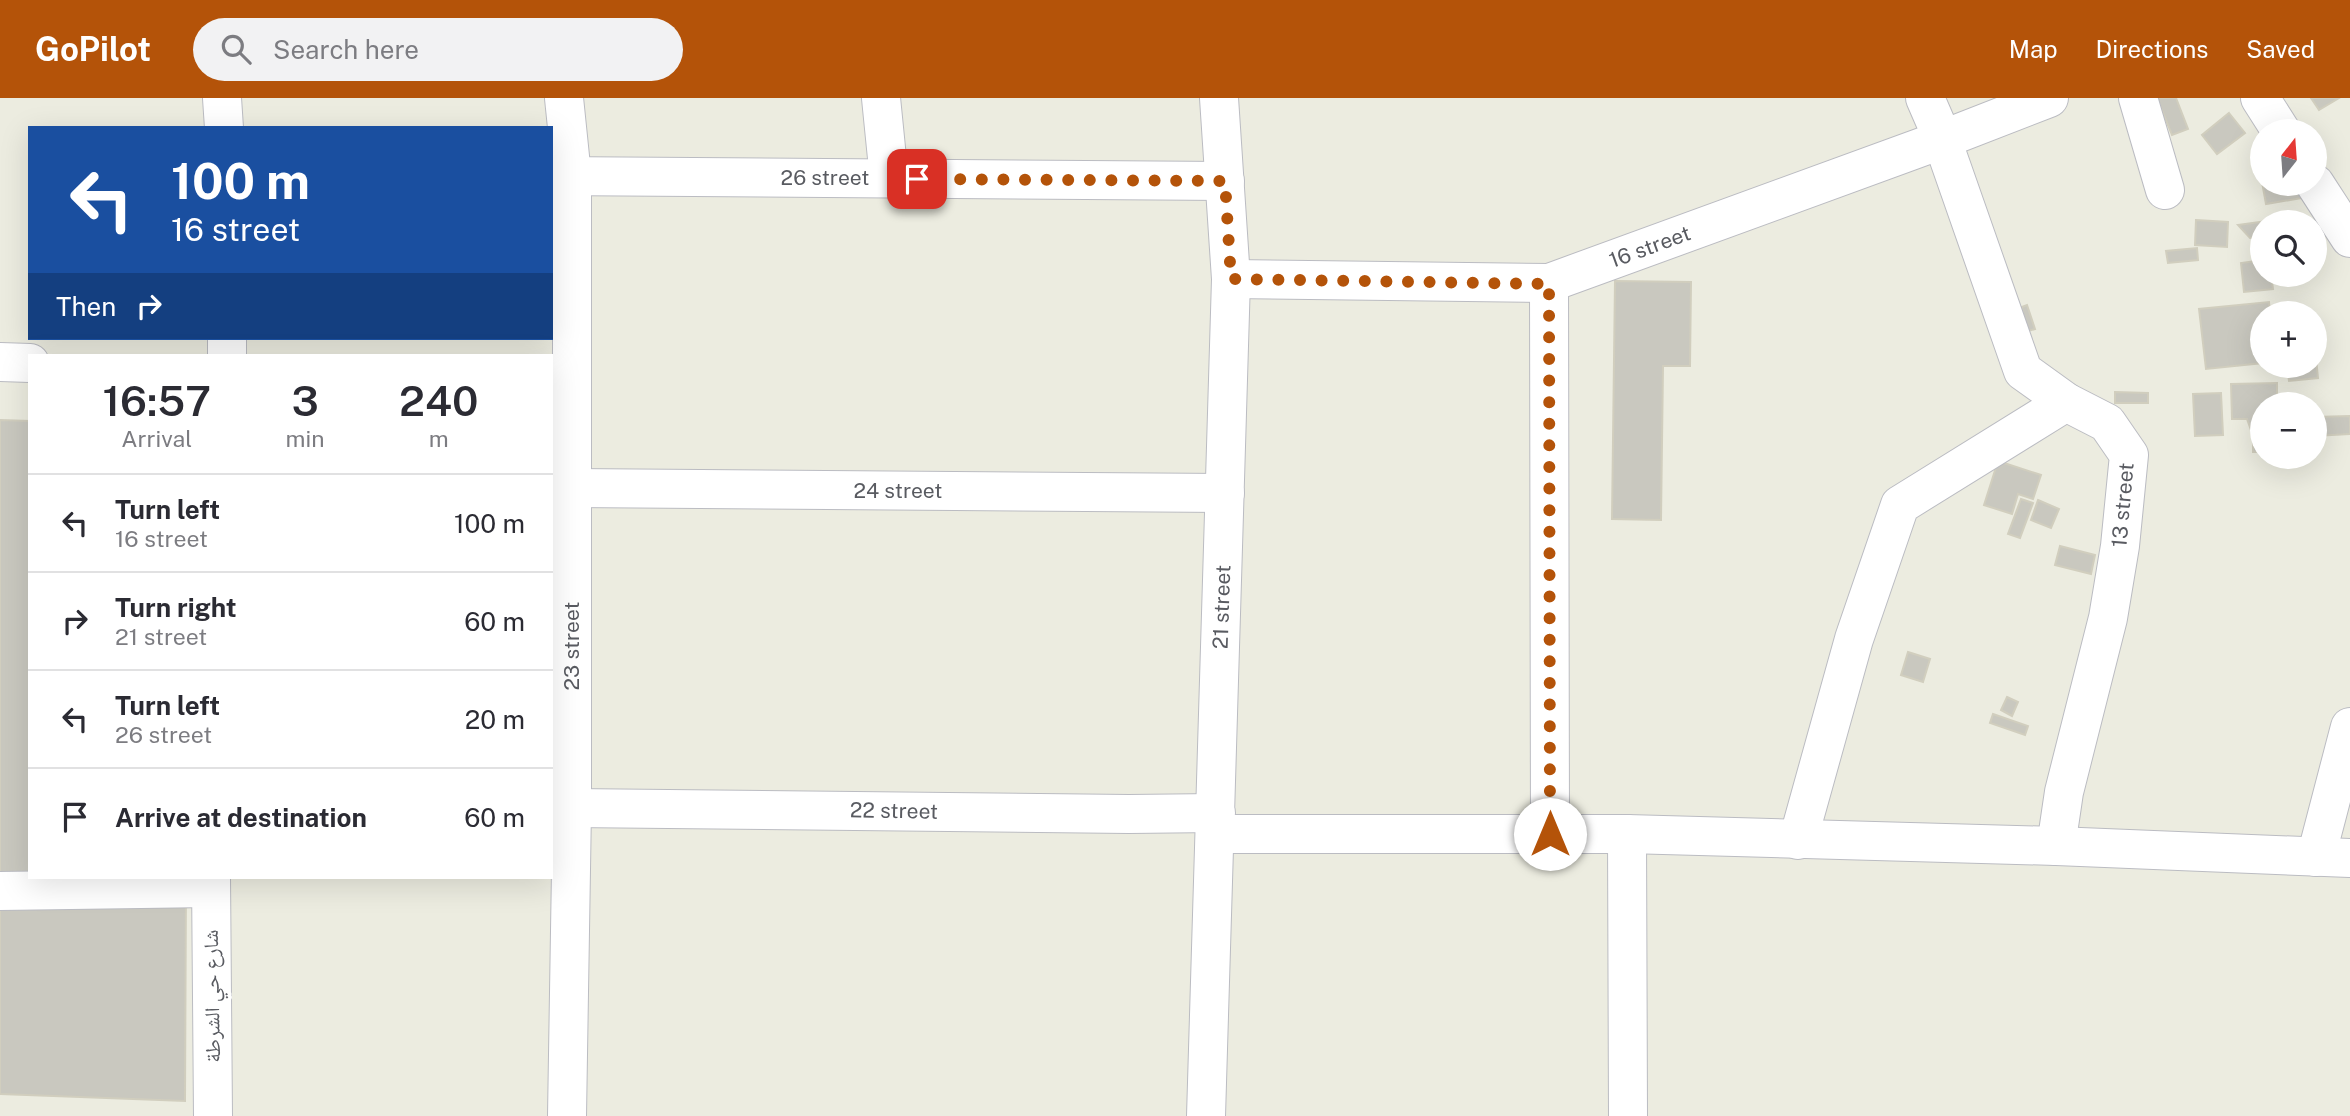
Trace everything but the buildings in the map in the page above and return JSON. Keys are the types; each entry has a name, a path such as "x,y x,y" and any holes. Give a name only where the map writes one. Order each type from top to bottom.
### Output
{"street":[{"path":"222,98 224,126"},
{"name":"23 street","path":"564,98 561,176 572,488 568,1116"},
{"path":"881,98 889,178"},
{"name":"21 street","path":"1206,1116 1231,279 1219,98"},
{"name":"13 street","path":"1925,98 2023,371 2066,402 2107,423 2129,455 2120,546 2108,618 2064,792 2056,846"},
{"path":"2138,98 2165,190"},
{"path":"2260,98 2273,119"},
{"name":"16 street","path":"1231,279 1549,284 2046,99"},
{"name":"26 street","path":"561,176 1225,181"},
{"path":"2323,196 2350,238"},
{"path":"1549,284 1550,834"},
{"path":"0,362 28,363"},
{"path":"1798,840 1854,639 1900,505 2066,402"},
{"name":"24 street","path":"572,488 1225,493"},
{"path":"2333,857 2350,727"},
{"name":"22 street","path":"572,808 1129,814 1216,824 2056,846 2333,857"},
{"path":"1628,834 1628,1116"},
{"path":"0,891 211,882"},
{"name":"شارع حي الشرطة","path":"211,882 213,1116"}],"route":[{"path":"917,179 1225,181 1231,279 1549,284 1550,834"}]}
